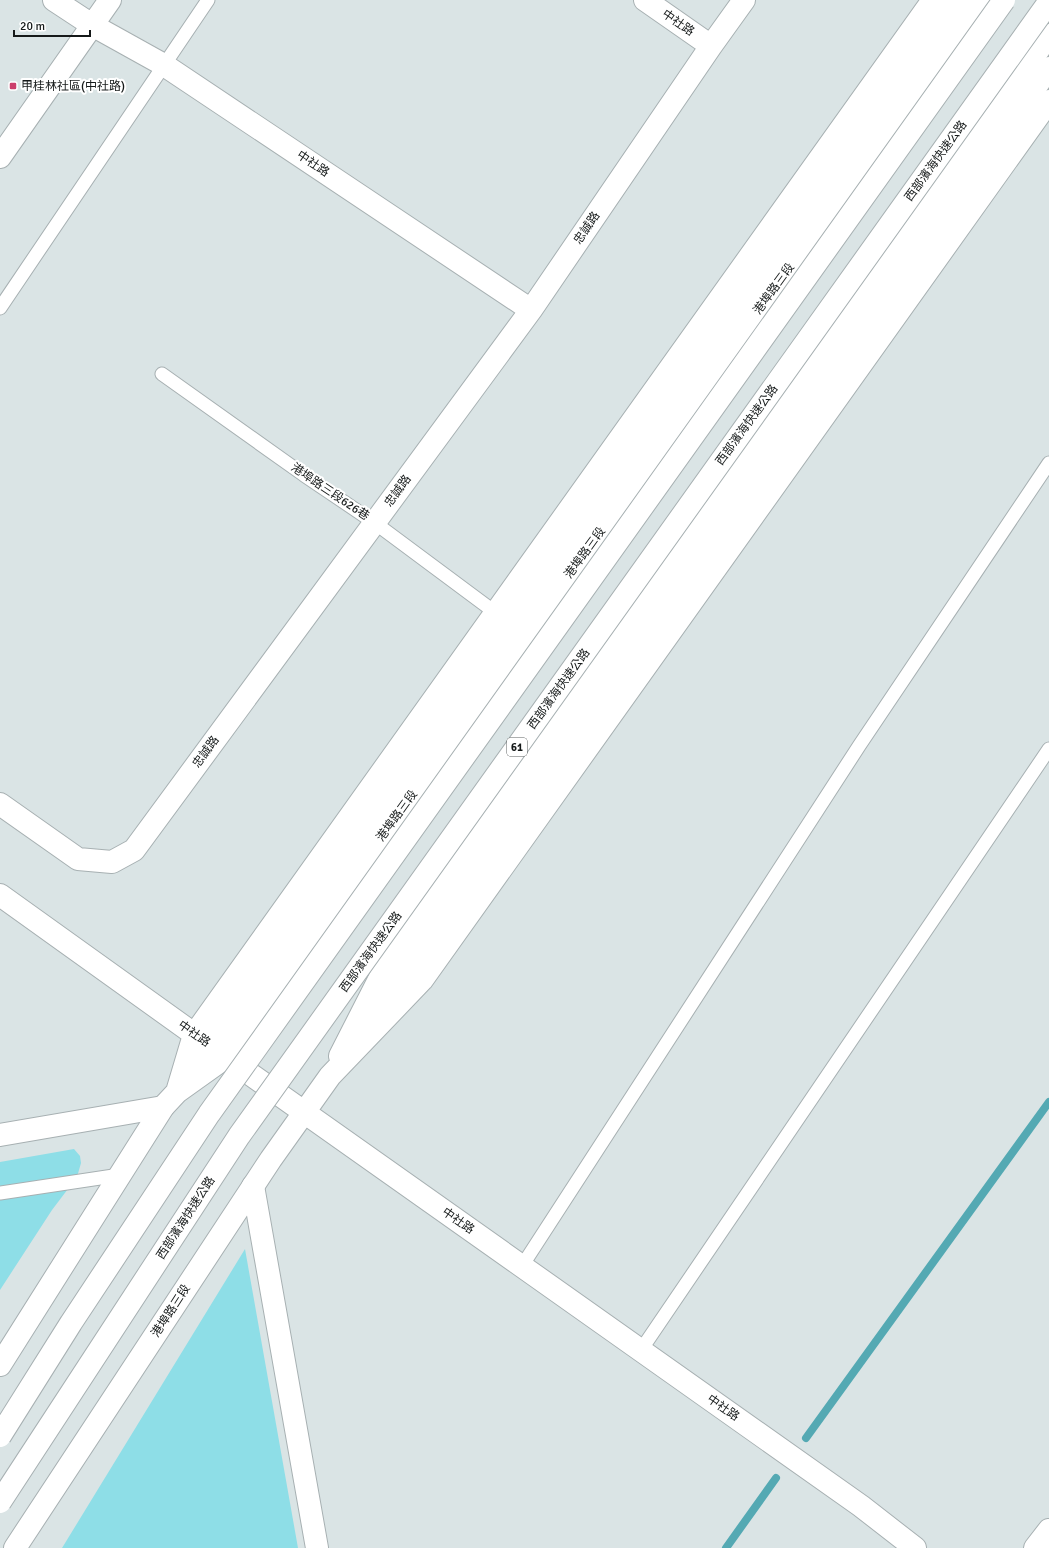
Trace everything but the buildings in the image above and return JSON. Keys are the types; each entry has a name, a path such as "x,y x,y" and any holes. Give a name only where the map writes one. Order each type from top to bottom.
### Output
{"main road":[{"name":"中社路","path":"54,0 92,25 164,65 531,310"},
{"path":"0,156 110,0"},
{"name":"中社路","path":"645,0 710,46"},
{"name":"忠誠路","path":"0,804 78,859 112,862 134,850 531,310 710,46 744,0"},
{"name":"港埠路三段","path":"210,1046 496,613 933,0"},
{"name":"港埠路三段","path":"0,1365 120,1175 170,1099 247,996 957,0"},
{"name":"港埠路三段","path":"210,1046 980,0"},
{"path":"0,1436 71,1323 209,1114 1004,0"},
{"name":"西部濱海快速公路","path":"0,1502 239,1136 1049,2"},
{"name":"港埠路三段","path":"330,1076 390,958 1049,35"},
{"name":"港埠路三段","path":"15,1548 253,1186 304,1112 1049,68"},
{"name":"港埠路三段","path":"330,1076 422,980 1049,101"},
{"name":"中社路","path":"0,895 210,1046 861,1506 915,1548"},
{"path":"0,1134 170,1099"},
{"path":"253,1186 317,1548"},
{"path":"1036,1548 1049,1530"}],"lane":[{"path":"0,308 208,0"},
{"name":"港埠路三段626巷","path":"162,374 304,475 375,523 496,613"},
{"path":"522,1266 859,746 1049,463"},
{"path":"641,1350 1049,749"},
{"path":"0,1193 120,1175"}],"shaded area":[{"path":"74,1149 80,1156 81,1163 77,1177 52,1210 0,1290 0,1162"},
{"path":"245,1249 298,1548 62,1548"}],"waterway":[{"path":"806,1438 1049,1102"},
{"path":"726,1548 776,1478"}],"place":[{"name":"甲桂林社區(中社路)","path":"13,86"}]}
